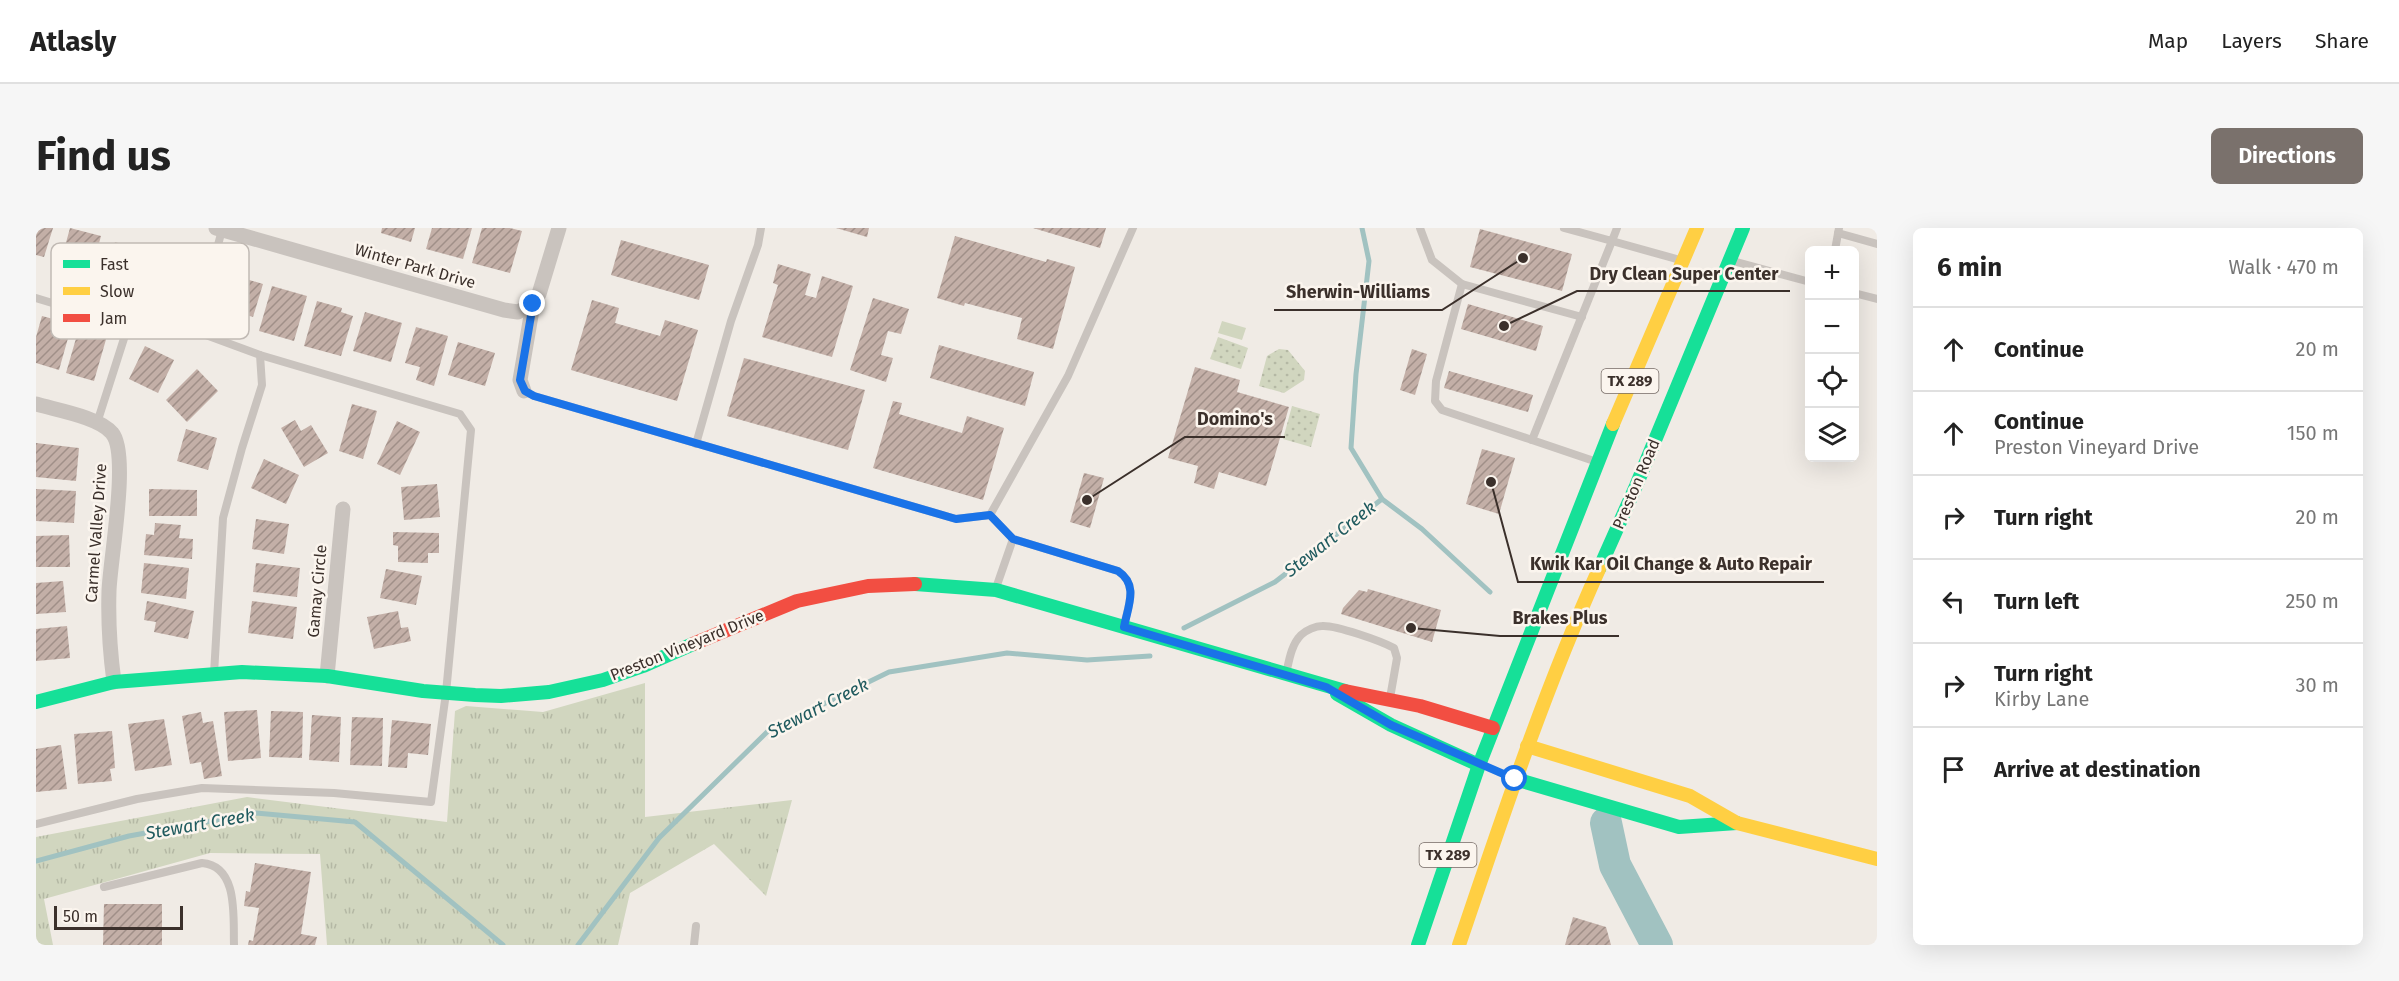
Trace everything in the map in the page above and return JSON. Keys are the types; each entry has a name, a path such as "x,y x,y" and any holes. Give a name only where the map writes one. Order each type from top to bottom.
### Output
{"street":[{"path":"525,391 520,380 533,304 539,294 559,228"},
{"name":"TX 289","path":"1418,945 1596,462 1697,228"},
{"name":"Preston Road","path":"1459,945 1510,777 1523,744 1636,486 1743,228"},
{"name":"Winter Park Drive","path":"219,229 504,310 518,312 533,304"},
{"name":"Carmel Valley Drive","path":"36,404 97,423 112,433 117,443 120,455 120,475 109,592 109,645 114,682"},
{"name":"Gamay Circle","path":"327,676 343,508"},
{"name":"Preston Vineyard Drive","path":"36,702 114,682 242,672 327,676 446,693 501,696 549,693 643,666 730,627 797,601 868,586 929,584 996,590 1326,687 1420,706 1498,730"},
{"name":"Preston Vineyard Drive","path":"1326,687 1391,725 1484,767"},
{"path":"1523,744 1690,796 1737,823 1877,859"},
{"path":"1510,777 1679,827 1737,823"}],"lane":[{"path":"696,444 730,321 758,245 760,228"},
{"path":"990,515 1068,376 1133,228"},
{"path":"1420,228 1432,260 1462,284 1582,317"},
{"path":"1564,228 1683,261"},
{"path":"1532,440 1617,228"},
{"path":"1835,246 1838,231 1877,244"},
{"path":"1730,261 1805,281"},
{"path":"1462,284 1436,381 1435,401 1442,410 1596,462"},
{"path":"1859,294 1877,299"},
{"path":"36,298 51,303"},
{"path":"97,423 124,339"},
{"path":"36,824 137,799 202,788 334,793 431,802 446,693 471,430 460,414 260,355 217,339"},
{"path":"214,674 223,518 262,385 260,355"},
{"path":"525,391 534,396 956,519 990,515"},
{"path":"990,515 1013,539 1118,571 1127,577 1131,588 1124,627"},
{"path":"996,590 1013,539"},
{"path":"1286,675 1292,650 1302,634 1323,626 1337,629 1385,643 1394,648 1397,657 1390,701"},
{"path":"104,887 202,863 214,867 224,873 229,887 234,945"},
{"path":"694,945 696,926"}],"green space":[{"path":"1222,321 1246,328 1242,340 1218,333"},
{"path":"1218,337 1248,348 1241,369 1210,359"},
{"path":"1279,349 1288,350 1305,371 1304,380 1284,393 1259,386 1267,356"},
{"path":"1292,406 1320,414 1311,447 1283,439"},
{"path":"645,683 645,817 792,800 766,896 714,844 630,893 618,945 327,945 320,854 210,853 44,899 53,945 36,945 36,837 247,797 447,822 455,711 466,706 543,712"}],"building":[{"path":"36,228 53,228 44,257 36,255"},
{"path":"70,228 101,236 99,243 66,243"},
{"path":"382,228 415,228 411,242 381,233"},
{"path":"432,228 472,228 463,259 426,249"},
{"path":"482,228 510,228 522,231 510,273 472,263"},
{"path":"836,228 869,228 867,237"},
{"path":"1033,228 1106,228 1100,248"},
{"path":"1480,229 1572,254 1562,291 1470,267"},
{"path":"955,236 1046,262 1047,259 1075,267 1053,349 1017,339 1022,318 937,298"},
{"path":"621,240 709,265 699,300 611,275"},
{"path":"778,264 811,274 805,295 816,298 822,276 853,286 832,357 762,337 778,285 773,283"},
{"path":"249,280 263,284 253,317 249,316"},
{"path":"272,286 307,296 294,341 259,331"},
{"path":"873,298 909,309 901,334 888,331 881,355 893,358 886,382 850,370"},
{"path":"592,300 619,308 615,323 660,336 665,320 698,330 677,401 571,370"},
{"path":"317,301 342,308 341,312 353,316 341,356 304,346"},
{"path":"1468,304 1543,326 1536,351 1461,329"},
{"path":"365,312 402,323 391,362 353,351"},
{"path":"42,316 51,318 51,339 68,339 59,370 36,363 36,337"},
{"path":"416,327 448,336 434,386 416,380 420,367 405,363"},
{"path":"76,339 106,339 94,381 66,373"},
{"path":"458,342 495,353 485,386 448,375"},
{"path":"939,345 1034,372 1025,406 930,378"},
{"path":"145,346 174,360 158,393 129,379"},
{"path":"1412,349 1427,354 1415,395 1400,390"},
{"path":"744,358 865,390 848,450 727,416"},
{"path":"1195,367 1240,380 1237,392 1289,407 1266,486 1219,472 1214,489 1194,483 1198,466 1168,458"},
{"path":"197,369 218,391 187,422 166,400"},
{"path":"1449,371 1533,395 1528,412 1444,388"},
{"path":"893,401 902,403 899,414 962,433 967,416 1004,428 983,500 873,468"},
{"path":"352,404 377,411 363,459 339,451"},
{"path":"295,420 301,431 311,425 328,453 304,467 281,428"},
{"path":"397,421 420,432 400,475 377,464"},
{"path":"186,429 217,438 208,470 177,461"},
{"path":"36,443 79,448 76,481 36,477"},
{"path":"1482,449 1515,458 1499,514 1466,504"},
{"path":"264,459 299,475 286,504 251,488"},
{"path":"1084,473 1104,478 1090,528 1070,522"},
{"path":"437,484 440,517 404,520 401,487"},
{"path":"36,489 76,491 74,523 36,521"},
{"path":"149,489 197,490 197,516 149,516"},
{"path":"256,519 289,524 284,554 252,549"},
{"path":"155,523 181,525 179,538 193,539 192,559 144,555 146,534 154,535"},
{"path":"393,532 439,533 439,553 428,553 428,563 398,562 398,546 393,545"},
{"path":"69,535 70,567 36,567 36,536"},
{"path":"144,563 189,568 186,599 141,593"},
{"path":"256,563 300,568 297,597 253,592"},
{"path":"386,569 422,576 416,605 380,598"},
{"path":"63,581 66,612 36,614 36,583"},
{"path":"1368,589 1441,610 1432,642 1341,614 1343,608 1359,590 1367,592"},
{"path":"147,601 194,611 188,639 154,632 156,622 144,620"},
{"path":"252,601 297,607 293,639 248,633"},
{"path":"398,611 401,628 408,627 411,641 374,649 367,617"},
{"path":"67,626 70,658 36,661 36,629"},
{"path":"257,710 261,758 228,761 224,712"},
{"path":"271,711 303,712 302,758 269,757"},
{"path":"201,712 203,723 213,721 222,776 204,779 201,762 190,764 182,716"},
{"path":"312,715 341,717 339,762 309,760"},
{"path":"352,717 383,718 382,766 350,765"},
{"path":"164,719 172,765 135,771 128,724"},
{"path":"392,720 431,724 428,755 408,753 407,768 388,767"},
{"path":"112,731 115,768 110,769 112,781 78,784 74,734"},
{"path":"61,745 67,789 36,792 36,749"},
{"path":"255,863 311,872 301,934 317,937 315,945 248,945 249,940 253,941 259,908 244,906 246,891 250,892"},
{"path":"104,904 162,904 162,945 103,945"},
{"path":"1573,917 1606,927 1611,945 1565,945"}],"waterway":[{"path":"1362,228 1369,261 1356,374 1351,448 1382,499 1422,529 1490,592"},
{"name":"Stewart Creek","path":"1184,628 1275,582 1382,499"},
{"name":"Stewart Creek","path":"578,945 659,838 768,731 889,672 1007,653 1087,660 1150,656"},
{"name":"Stewart Creek","path":"36,861 129,836 256,813 355,822 503,945"},
{"name":"Stewart Creek","path":"1606,823 1615,865 1657,945"}],"traffic: fast":[{"path":"1599,569 1743,228"},
{"path":"1418,945 1479,765 1613,424"},
{"path":"915,584 996,590 1345,691"},
{"path":"36,702 114,682 242,672 327,676 423,691 475,695 501,696 549,692 603,680 643,666 693,644"},
{"path":"1337,694 1391,725 1479,765"},
{"path":"1515,779 1679,827 1737,823"}],"traffic: slow":[{"path":"1613,424 1697,228"},
{"path":"1459,945 1542,708 1599,569"},
{"path":"1527,746 1690,796 1737,823 1877,859"}],"traffic: jam":[{"path":"693,644 797,601 868,586 915,584"},
{"path":"1345,691 1420,706 1493,728"}],"place":[{"name":"Sherwin-Williams","path":"1523,258"},
{"name":"Dry Clean Super Center","path":"1504,326"},
{"name":"Kwik Kar Oil Change & Auto Repair","path":"1491,482"},
{"name":"Domino's","path":"1087,500"},
{"name":"Brakes Plus","path":"1411,628"}],"route":[{"path":"533,304 520,380 525,391 534,396 956,519 990,515 1013,539 1118,571 1127,577 1131,588 1124,627 1326,687 1391,725 1515,779"}]}
